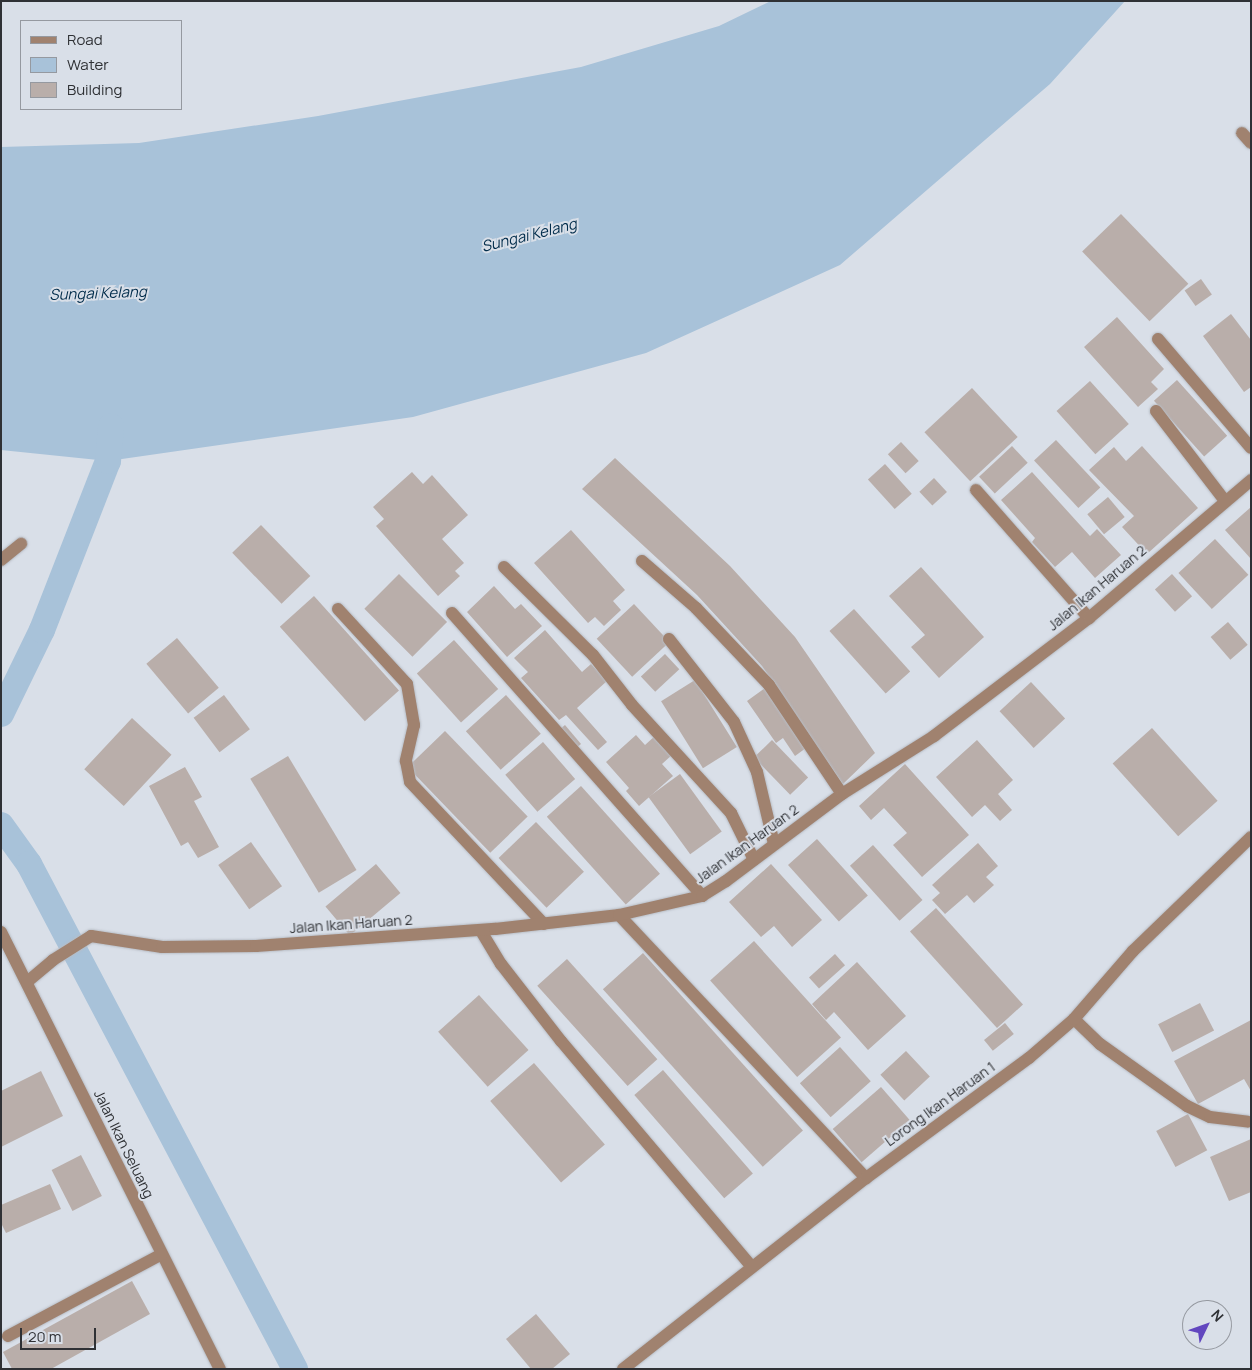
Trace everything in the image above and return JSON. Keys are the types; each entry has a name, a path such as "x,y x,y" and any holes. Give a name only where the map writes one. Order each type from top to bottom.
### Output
{"street":[{"path":"1242,133 1251,143"},
{"path":"1158,339 1251,448"},
{"path":"1156,411 1226,501"},
{"name":"Jalan Ikan Haruan 2","path":"27,982 53,960 91,936 162,947 256,946 481,931 544,924 619,915 702,896 754,860 842,794 934,736 1089,618 1226,501 1250,484"},
{"path":"976,490 1089,618"},
{"path":"1,560 22,544"},
{"path":"642,561 696,608 769,685 842,794"},
{"path":"504,568 593,655 632,705 731,813 754,860"},
{"path":"338,609 407,684 414,726 406,761 410,782 544,924"},
{"path":"452,613 702,896"},
{"path":"670,639 734,722 757,772 774,844"},
{"name":"Lorong Ikan Haruan 1","path":"623,1369 751,1266 866,1178 1029,1058 1074,1019 1133,951 1251,836"},
{"path":"619,915 866,1178"},
{"path":"481,931 501,964 561,1041 751,1266"},
{"name":"Jalan Ikan Seluang","path":"1,932 220,1369"},
{"path":"1074,1019 1100,1044 1187,1106 1210,1117 1248,1122"},
{"path":"8,1336 162,1254"}],"water":[{"name":"Sungai Kelang","path":"771,1 1125,1 1050,84 840,265 646,353 413,417 108,461 1,450 1,147 139,143 318,116 581,67 719,26"}],"building":[{"path":"1121,214 1188,284 1150,321 1082,252"},
{"path":"1201,279 1212,295 1196,306 1185,290"},
{"path":"1231,314 1251,340 1251,387 1244,392 1203,336"},
{"path":"1117,317 1164,369 1151,382 1158,389 1138,407 1084,347"},
{"path":"1177,380 1227,436 1204,456 1154,401"},
{"path":"1090,381 1129,424 1095,454 1057,411"},
{"path":"972,388 1018,437 970,481 924,432"},
{"path":"1056,440 1100,488 1078,508 1034,460"},
{"path":"901,442 919,461 906,473 888,454"},
{"path":"1012,446 1028,463 995,494 979,477"},
{"path":"1142,446 1198,508 1147,554 1122,527 1134,516 1089,470 1114,447 1126,461"},
{"path":"615,458 730,566 795,637 875,753 843,784 762,666 697,595 582,489"},
{"path":"885,464 912,494 895,509 868,479"},
{"path":"412,472 423,484 432,475 468,515 442,539 464,563 455,571 460,576 438,596 376,526 384,519 373,507"},
{"path":"1032,472 1090,536 1097,529 1121,555 1095,578 1072,552 1055,567 1032,542 1035,538 1001,500"},
{"path":"934,478 947,492 932,506 919,492"},
{"path":"1108,497 1125,517 1104,534 1087,514"},
{"path":"1251,507 1251,559 1225,530"},
{"path":"261,525 310,576 282,604 232,553"},
{"path":"571,530 625,590 613,601 621,610 604,626 595,617 588,623 534,563"},
{"path":"1215,539 1248,575 1212,609 1178,573"},
{"path":"921,567 984,637 939,678 911,647 925,635 889,596"},
{"path":"399,574 447,622 412,657 364,609"},
{"path":"1172,574 1192,596 1175,612 1155,589"},
{"path":"494,586 515,609 521,604 542,626 507,657 467,612"},
{"path":"314,596 399,690 365,721 280,627"},
{"path":"634,604 669,642 632,677 597,639"},
{"path":"854,609 910,671 886,694 829,631"},
{"path":"1228,622 1248,645 1230,660 1211,637"},
{"path":"545,630 582,672 591,664 607,681 577,708 607,742 598,750 566,715 559,720 521,678 528,672 514,658"},
{"path":"177,638 219,688 188,714 146,664"},
{"path":"454,640 498,689 461,723 417,673"},
{"path":"665,654 679,669 655,692 641,677"},
{"path":"695,680 737,747 703,768 661,701"},
{"path":"1031,682 1065,719 1034,748 1000,711"},
{"path":"765,688 806,748 795,756 783,738 776,743 747,701"},
{"path":"224,695 250,729 220,752 194,718"},
{"path":"506,695 541,734 501,770 466,731"},
{"path":"132,718 171,755 124,806 84,769"},
{"path":"565,725 581,744 575,749 558,731"},
{"path":"1152,728 1218,801 1178,836 1113,763"},
{"path":"445,731 528,817 490,853 408,767"},
{"path":"636,735 645,745 656,735 673,754 662,764 673,776 639,806 626,791 629,788 606,762"},
{"path":"772,740 808,777 790,795 754,757"},
{"path":"977,740 1013,780 998,794 1012,810 1000,821 985,805 972,817 936,777"},
{"path":"543,742 575,779 537,812 505,775"},
{"path":"288,756 357,870 319,893 250,779"},
{"path":"905,764 969,835 922,877 893,845 907,833 884,808 871,820 859,806"},
{"path":"185,767 202,797 194,801 219,847 198,858 188,842 181,846 149,786"},
{"path":"680,774 722,831 690,854 648,797"},
{"path":"581,786 660,874 626,904 547,817"},
{"path":"536,822 584,872 547,908 499,858"},
{"path":"817,839 868,895 839,922 788,865"},
{"path":"251,842 282,886 249,909 218,865"},
{"path":"978,843 998,866 986,877 994,885 974,903 967,895 945,914 932,900 940,893 932,885"},
{"path":"873,845 923,900 899,921 850,866"},
{"path":"376,864 400,893 350,936 325,906"},
{"path":"771,864 822,920 792,947 774,926 761,937 729,902"},
{"path":"936,908 1023,1005 997,1028 910,931"},
{"path":"754,941 841,1038 797,1077 710,980"},
{"path":"643,953 803,1131 763,1167 603,989"},
{"path":"835,954 845,965 819,989 809,977"},
{"path":"567,959 657,1059 628,1086 537,986"},
{"path":"857,962 906,1016 868,1050 834,1012 826,1020 812,1004"},
{"path":"479,995 529,1050 488,1087 438,1032"},
{"path":"1200,1003 1214,1031 1172,1052 1158,1024"},
{"path":"1251,1020 1251,1091 1244,1079 1198,1104 1174,1061"},
{"path":"1005,1023 1014,1034 993,1051 984,1040"},
{"path":"840,1047 871,1081 831,1117 800,1083"},
{"path":"906,1051 930,1077 904,1100 880,1075"},
{"path":"534,1063 605,1145 561,1183 490,1101"},
{"path":"663,1070 753,1173 724,1198 634,1095"},
{"path":"41,1071 63,1116 1,1147 1,1091"},
{"path":"881,1087 910,1120 862,1162 833,1129"},
{"path":"1188,1114 1207,1150 1175,1167 1156,1131"},
{"path":"1251,1139 1251,1192 1229,1201 1210,1157"},
{"path":"81,1155 102,1196 72,1211 52,1170"},
{"path":"50,1184 61,1209 6,1233 1,1223 1,1205"},
{"path":"132,1281 150,1314 51,1369 12,1369 3,1352"},
{"path":"536,1314 570,1354 552,1369 531,1369 506,1339"}],"waterway":[{"path":"1,714 42,630 108,461 111,426"},
{"path":"1,825 29,864 295,1369"}]}
